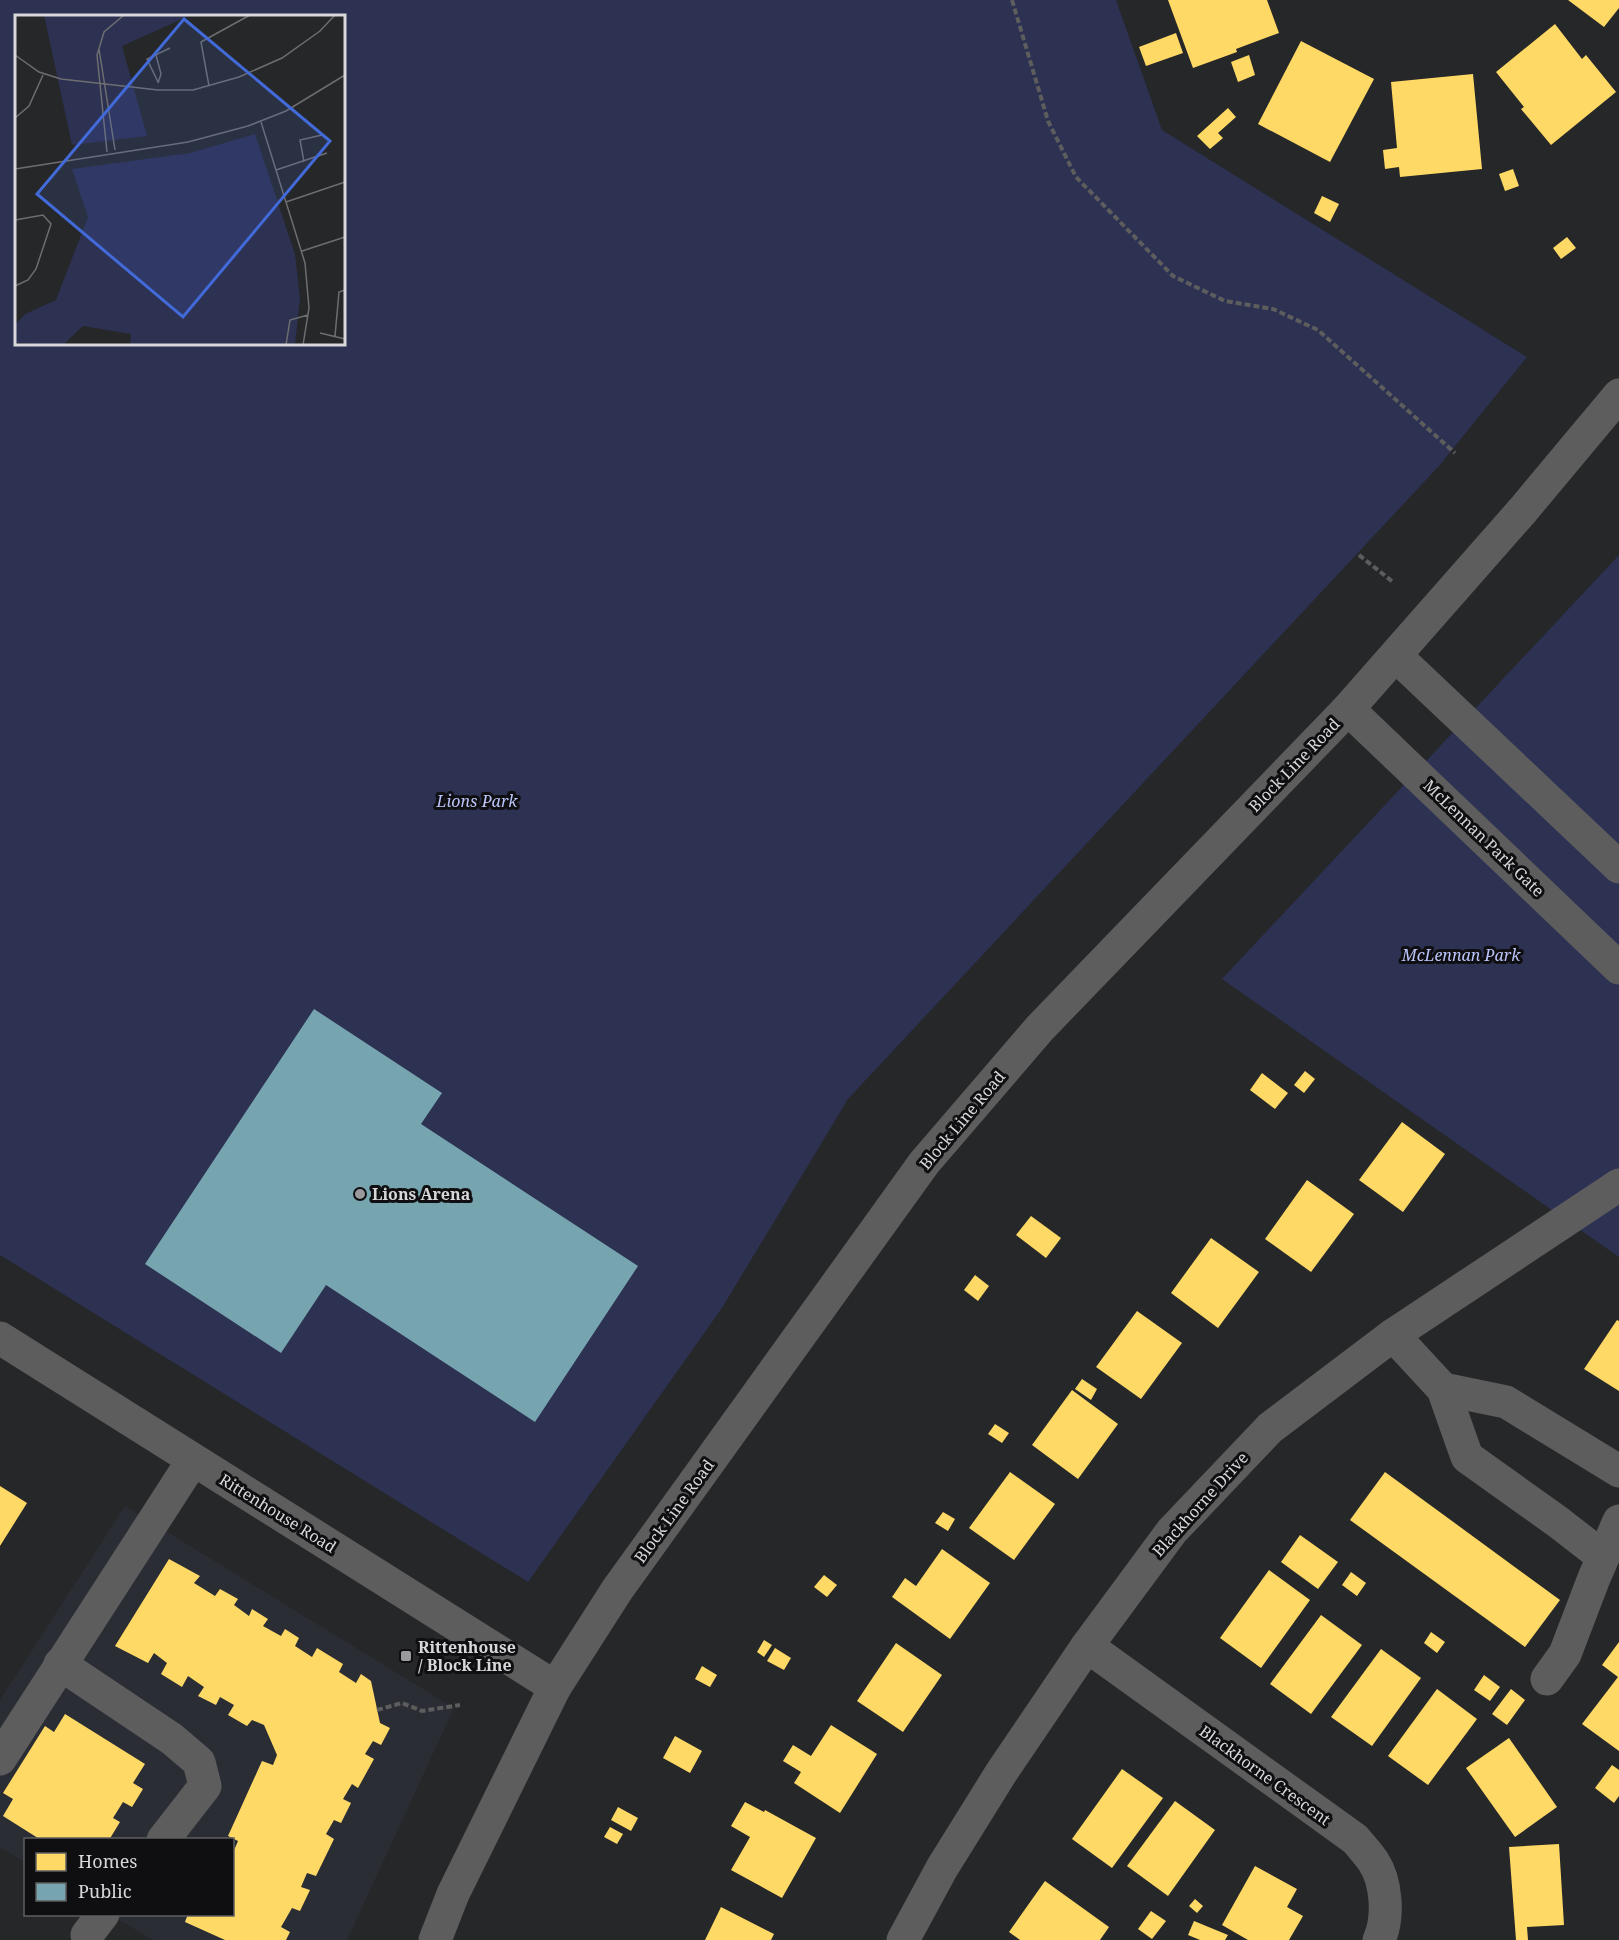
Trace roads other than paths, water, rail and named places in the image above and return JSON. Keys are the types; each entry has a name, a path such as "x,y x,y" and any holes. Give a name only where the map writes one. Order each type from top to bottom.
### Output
{"street":[{"name":"Block Line Road","path":"435,1940 453,1894 555,1687 617,1590 924,1163 1040,1028 1348,709 1396,656 1619,395"},
{"path":"1396,656 1619,867"},
{"name":"McLennan Park Gate","path":"1348,709 1619,968"},
{"name":"Blackhorne Drive","path":"903,1940 942,1868 1000,1773 1087,1646 1172,1531 1270,1428 1393,1335 1619,1185"},
{"path":"1393,1335 1443,1389 1467,1457 1603,1557"},
{"name":"Rittenhouse Road","path":"0,1338 555,1687"},
{"path":"1443,1389 1506,1402 1619,1471"},
{"path":"0,1759 193,1460"},
{"path":"1547,1679 1565,1654 1619,1521"},
{"name":"Blackhorne Crescent","path":"1087,1646 1355,1839 1374,1862 1383,1882 1384,1911 1379,1940"},
{"path":"60,1664 172,1739 199,1761 205,1786 164,1838"}],"place":[{"name":"Lions Arena","path":"360,1194"},
{"name":"Rittenhouse / Block Line","path":"406,1656"}],"park label":[{"name":"Lions Park","path":"477,801"},
{"name":"McLennan Park","path":"1461,955"}]}
